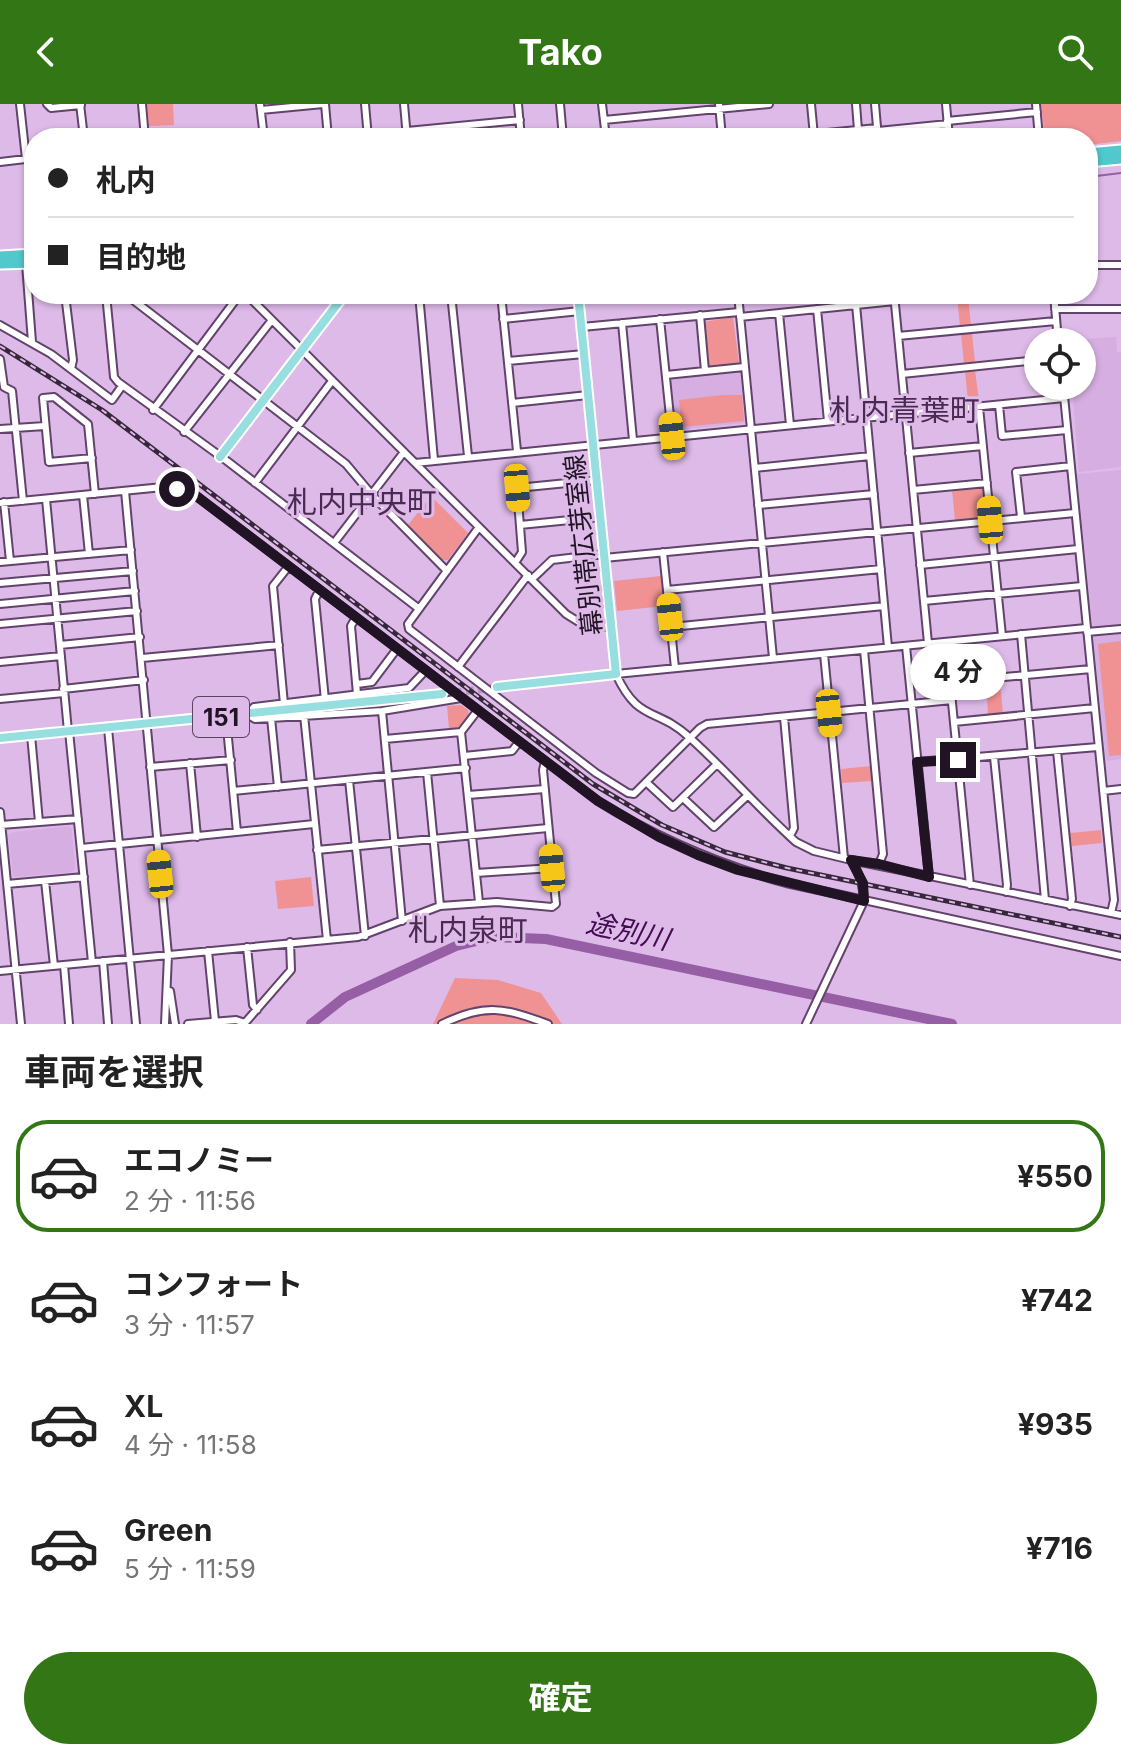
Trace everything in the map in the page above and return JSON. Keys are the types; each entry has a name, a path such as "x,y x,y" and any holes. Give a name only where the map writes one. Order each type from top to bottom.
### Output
{"highway":[{"path":"1098,152 1121,150"},
{"path":"1098,161 1121,159"},
{"path":"0,256 24,255"},
{"path":"0,264 24,263"}],"main road":[{"path":"220,457 337,304"},
{"name":"幕別帯広芽室線","path":"579,304 616,674"},
{"path":"497,687 616,674"},
{"name":"151","path":"0,738 442,694"}],"street":[{"path":"20,104 24,141"},
{"path":"47,104 51,108 80,104 83,128"},
{"path":"142,104 144,128"},
{"path":"263,128 261,107 324,104 327,128"},
{"path":"365,104 367,128"},
{"path":"404,104 406,128"},
{"path":"518,104 520,128"},
{"path":"560,104 562,128"},
{"path":"602,104 605,128"},
{"path":"604,120 720,106 769,104"},
{"path":"811,104 813,128"},
{"path":"856,104 858,128"},
{"path":"875,104 878,128"},
{"path":"946,104 948,128"},
{"path":"720,106 721,128"},
{"path":"909,128 1036,108 1038,128"},
{"path":"460,128 520,120"},
{"path":"0,162 24,159"},
{"path":"1098,265 1121,265"},
{"path":"31,304 32,342"},
{"path":"66,304 73,360 71,369"},
{"path":"107,304 114,377 122,386 418,608"},
{"path":"138,304 346,464 447,571"},
{"path":"153,410 235,304"},
{"path":"254,304 574,620 593,627 610,627"},
{"path":"420,304 434,460"},
{"path":"452,304 468,456"},
{"path":"502,304 517,451"},
{"path":"739,304 773,658"},
{"path":"582,327 861,304"},
{"path":"895,304 928,643"},
{"path":"1055,304 1057,328"},
{"path":"856,305 888,647"},
{"path":"817,309 828,421"},
{"path":"1055,309 1121,309"},
{"path":"503,319 580,311"},
{"path":"779,313 790,425"},
{"path":"700,315 705,371"},
{"path":"660,319 672,436"},
{"path":"184,432 272,320"},
{"path":"898,336 1056,321"},
{"path":"622,323 633,440"},
{"path":"0,325 32,342 112,400 122,386"},
{"path":"508,361 584,354"},
{"path":"0,359 4,387 12,391 23,501"},
{"path":"902,374 1024,361"},
{"path":"666,375 744,367"},
{"path":"255,483 332,381"},
{"path":"512,403 588,395"},
{"path":"92,458 49,462 43,398 54,397 88,424 92,458 95,494"},
{"path":"415,463 1045,400"},
{"path":"1064,400 1114,900 1111,913"},
{"path":"999,405 1002,436 1067,430"},
{"path":"979,407 1002,636"},
{"path":"0,429 45,426"},
{"path":"909,453 983,446"},
{"path":"334,543 404,452"},
{"path":"755,468 870,456"},
{"path":"1021,517 1016,472 1071,466"},
{"path":"515,563 522,552 517,488 597,480"},
{"path":"913,490 987,483"},
{"path":"10,561 2,503 163,487 195,495 545,761 628,820 698,855 750,873 864,901 1121,956"},
{"path":"125,491 168,955 165,1024"},
{"path":"758,505 874,494"},
{"path":"83,495 89,554"},
{"path":"46,499 92,962"},
{"path":"458,667 530,577 552,560 1075,513"},
{"path":"520,525 600,517"},
{"path":"479,527 418,608 408,624 409,629 596,773 628,793 634,794 707,724 952,700"},
{"path":"920,565 1078,549"},
{"path":"0,562 131,550"},
{"path":"663,552 675,668"},
{"path":"284,704 273,586 288,567"},
{"path":"667,590 881,569"},
{"path":"0,583 133,571"},
{"path":"924,601 1082,586"},
{"path":"0,604 135,591"},
{"path":"319,591 315,599 325,700"},
{"path":"671,627 884,606"},
{"path":"0,624 137,611"},
{"path":"355,619 351,626 357,694"},
{"path":"1121,629 1021,634 616,674 632,703 646,714 671,723 690,738 790,836 814,851 1121,915"},
{"path":"1021,634 1045,900"},
{"path":"60,645 140,637"},
{"path":"946,642 970,885"},
{"path":"142,658 279,645"},
{"path":"906,646 929,877"},
{"path":"357,684 372,682 396,650"},
{"path":"864,650 883,854 879,864"},
{"path":"806,1023 864,901 863,883 847,859 824,654"},
{"path":"0,662 61,656"},
{"path":"950,682 1091,669"},
{"path":"425,671 409,688 254,707 247,714 255,719 382,711 461,698"},
{"path":"0,699 144,680"},
{"path":"954,722 1095,708"},
{"path":"478,710 461,732 479,902"},
{"path":"382,711 402,921"},
{"path":"304,715 327,940"},
{"path":"226,717 237,832"},
{"path":"784,717 794,828 790,836"},
{"path":"271,718 278,787"},
{"path":"108,728 136,1024"},
{"path":"385,739 461,732"},
{"path":"31,735 39,822"},
{"path":"464,756 512,751 519,742"},
{"path":"917,762 1098,747"},
{"path":"1057,751 1072,899 1070,906"},
{"path":"994,757 1006,892"},
{"path":"150,767 231,760"},
{"path":"0,971 365,936 440,906 479,902 552,907 556,904 545,761"},
{"path":"190,763 197,837"},
{"path":"646,782 673,807 717,764"},
{"path":"233,791 466,768"},
{"path":"427,772 440,906"},
{"path":"349,780 365,936"},
{"path":"468,795 545,789"},
{"path":"1103,791 1121,789"},
{"path":"683,798 714,827 748,795"},
{"path":"0,812 21,1024"},
{"path":"1,825 78,819"},
{"path":"81,848 314,824"},
{"path":"317,850 548,828"},
{"path":"476,873 552,868"},
{"path":"7,884 84,877"},
{"path":"45,881 54,966"},
{"path":"188,1024 236,1020 245,1024 291,970 290,942"},
{"path":"247,947 253,1005 257,1010"},
{"path":"208,951 215,1021"},
{"path":"103,961 108,1024"},
{"path":"64,965 69,1024"},
{"path":"168,983 175,1024"},
{"path":"442,1024 456,1017 491,1009 512,1010 548,1024"}],"shaded area":[{"path":"147,104 173,104 174,125 149,126"},
{"path":"1041,104 1121,104 1121,141 1098,144 1098,128 1044,128"},
{"path":"958,304 969,304 971,326 960,327"},
{"path":"733,317 739,363 710,368 703,322"},
{"path":"972,333 975,363 964,364 961,334"},
{"path":"1116,337 1117,352 1121,352 1121,467 1079,472 1073,400 1096,400 1096,338"},
{"path":"975,370 979,401 968,402 965,371"},
{"path":"740,372 745,423 675,430 670,379"},
{"path":"742,395 744,421 681,427 679,400"},
{"path":"1121,470 1121,759 1106,761 1077,474"},
{"path":"984,487 985,517 955,520 952,490"},
{"path":"431,496 468,533 448,560 443,560 408,525"},
{"path":"661,576 664,606 617,611 614,581"},
{"path":"1121,641 1121,755 1109,756 1098,644"},
{"path":"1000,681 1003,713 988,715 986,682"},
{"path":"461,705 469,715 459,727 449,729 447,706"},
{"path":"871,766 872,781 842,783 841,769"},
{"path":"69,826 72,829 73,872 13,875 8,835"},
{"path":"1101,830 1102,843 1072,846 1070,833"},
{"path":"311,877 314,906 278,909 275,881"},
{"path":"455,978 498,980 541,993 562,1024 433,1024"}],"waterway":[{"path":"1098,176 1121,173"},
{"name":"途別川","path":"311,1024 345,997 456,946 493,937 546,939 952,1024"}],"tunnel":[{"path":"442,694 492,688"}],"railway":[{"path":"0,346 102,410 593,784 662,825 725,852 787,868 1121,937"}],"district":[{"name":"札内青葉町","path":"905,410"},
{"name":"札内中央町","path":"362,502"},
{"name":"札内泉町","path":"468,930"}],"route":[{"path":"177,489 195,495 598,801 659,837 738,870 864,901 863,883 851,860 929,877 917,762 958,760"}]}
